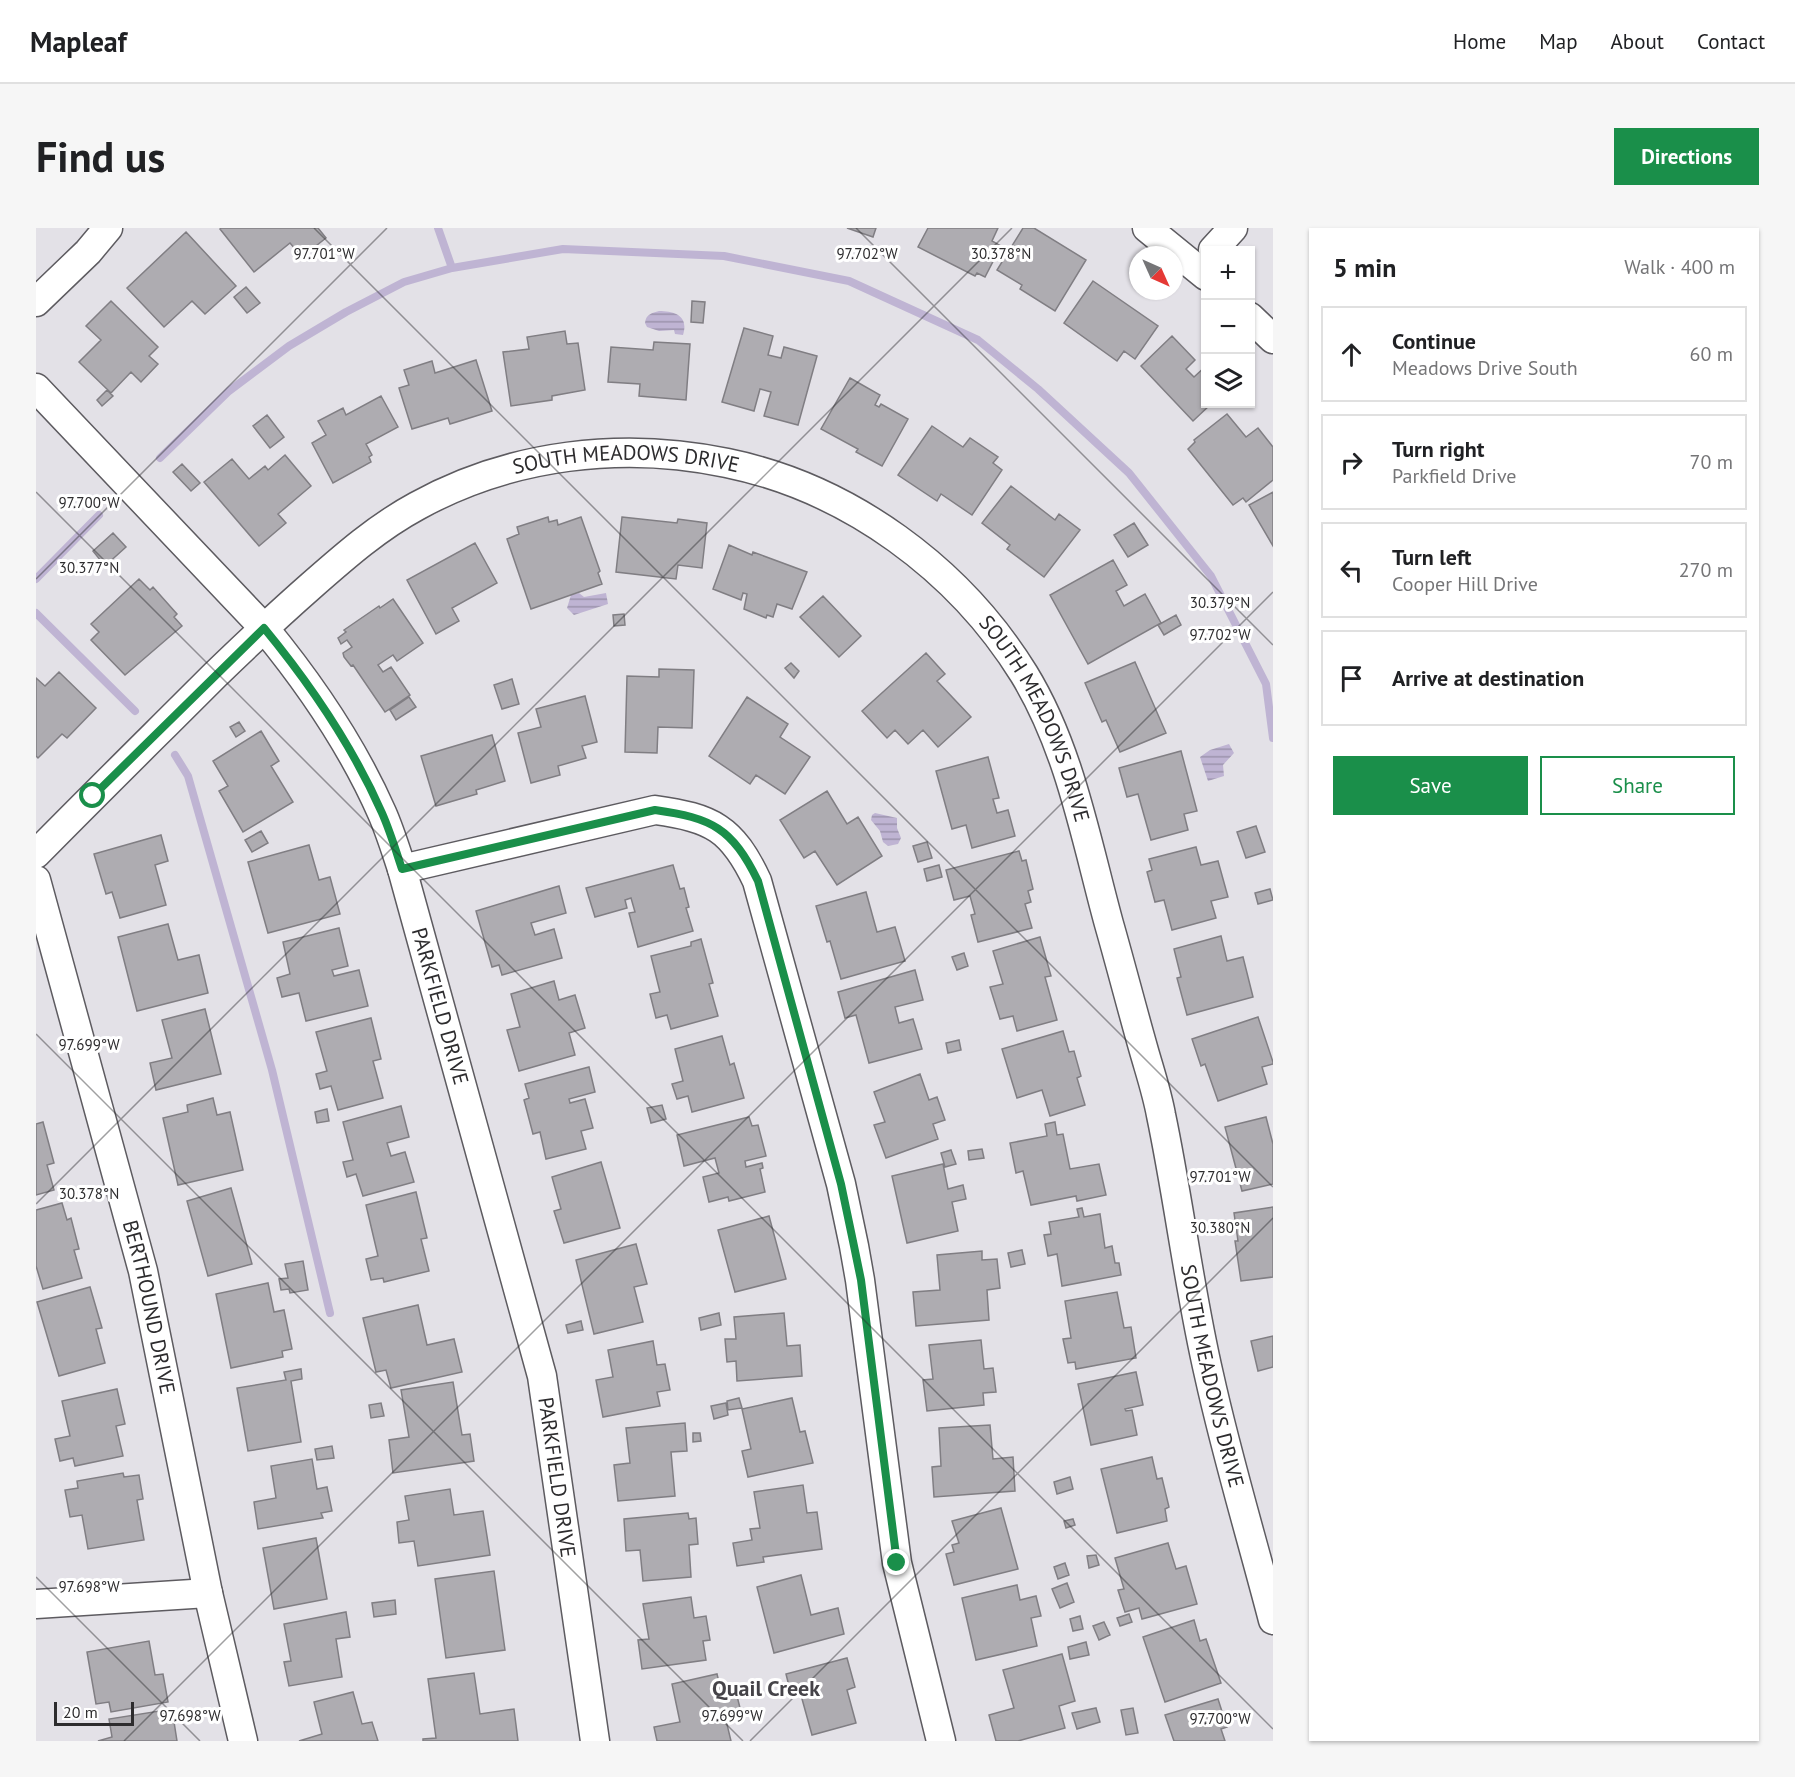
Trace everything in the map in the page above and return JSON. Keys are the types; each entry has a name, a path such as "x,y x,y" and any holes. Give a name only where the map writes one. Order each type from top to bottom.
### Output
{"street":[{"path":"36,302 88,252 108,228"},
{"path":"1147,228 1201,261"},
{"path":"1219,246 1233,228"},
{"path":"1255,321 1273,339"},
{"name":"PARKFIELD DRIVE","path":"36,388 264,628 291,661 326,710 383,814 402,869 542,1376 595,1741"},
{"name":"SOUTH MEADOWS DRIVE","path":"36,854 264,628 354,548 418,505 464,483 536,462 572,456 613,452 693,456 745,466 806,487 895,537 949,580 981,613 1026,678 1066,768 1160,1109 1208,1374 1273,1620"},
{"path":"402,869 655,810 687,815 709,823 728,836 742,850 758,881 841,1184 861,1280 897,1563 941,1741"},
{"name":"BERTHOUND DRIVE","path":"36,880 143,1271 208,1593 243,1741"},
{"path":"36,1604 208,1593"}],"shaded area":[{"path":"659,311 670,312 682,319 683,335 675,334 674,330 659,331 647,327 645,323 650,314"},
{"path":"579,593 584,597 606,593 608,604 574,615 567,608 571,595"},
{"path":"1229,744 1234,753 1223,765 1224,776 1208,781 1200,757 1210,750"},
{"path":"875,813 897,818 897,828 901,838 898,844 888,846 883,842 880,831 871,820"}],"building":[{"path":"221,228 318,228 326,238 302,257 290,243 254,272"},
{"path":"847,228 876,228 873,237"},
{"path":"928,228 998,228 992,241 1001,246 985,277 977,273 975,276 918,247"},
{"path":"1023,228 1034,228 1086,260 1055,311 1020,289 1022,285 997,270"},
{"path":"186,232 236,286 205,314 192,301 164,327 127,288"},
{"path":"1093,281 1158,326 1135,359 1124,351 1117,361 1064,323"},
{"path":"246,287 260,303 247,313 234,297"},
{"path":"111,301 158,347 149,356 158,364 141,382 131,372 111,393 79,362 101,340 86,326"},
{"path":"692,301 705,302 703,323 691,322"},
{"path":"744,328 773,336 768,355 781,358 784,347 817,356 798,425 764,416 771,392 760,389 754,411 722,402"},
{"path":"565,331 567,344 578,343 585,390 552,396 552,400 511,406 503,352 529,349 527,337"},
{"path":"1172,336 1195,360 1186,369 1194,377 1201,371 1201,408 1207,408 1193,421 1141,366"},
{"path":"654,342 690,344 686,400 639,396 640,384 608,382 611,347 653,350"},
{"path":"476,360 492,411 450,424 448,418 412,429 399,388 409,385 404,370 432,361 435,373"},
{"path":"850,378 880,395 875,405 879,407 881,404 908,419 882,466 856,452 858,449 821,429"},
{"path":"107,390 113,396 102,406 97,400"},
{"path":"381,396 398,427 366,444 372,455 369,457 371,462 333,483 312,443 326,435 318,421 343,408 346,415"},
{"path":"1227,414 1246,437 1258,428 1273,447 1273,480 1246,502 1243,498 1233,505 1188,449 1195,442 1194,440"},
{"path":"267,415 284,437 270,448 253,426"},
{"path":"932,426 963,447 970,438 998,457 993,463 1002,470 972,515 941,494 937,501 898,475"},
{"path":"285,455 311,486 278,514 286,523 259,546 204,482 232,459 249,479 265,466 268,470"},
{"path":"182,464 200,483 191,491 173,472"},
{"path":"1011,486 1055,520 1059,514 1080,530 1044,577 1007,549 1010,545 982,523"},
{"path":"1273,492 1273,546 1249,505"},
{"path":"548,517 549,522 557,520 558,525 581,517 600,571 598,573 602,584 531,609 507,539 519,534 517,527"},
{"path":"622,517 677,523 678,519 707,523 702,568 678,565 676,579 616,572"},
{"path":"1134,523 1148,545 1128,557 1114,535"},
{"path":"113,533 126,547 105,566 93,551"},
{"path":"475,543 497,583 452,608 459,621 436,634 407,580"},
{"path":"729,545 752,555 753,552 807,572 792,609 777,604 773,617 767,615 766,618 744,609 747,594 743,593 741,600 713,589"},
{"path":"1113,560 1127,585 1116,591 1124,606 1145,594 1161,623 1088,664 1050,595"},
{"path":"139,579 150,590 153,587 177,614 174,617 182,626 125,675 91,640 99,632 91,624"},
{"path":"823,596 861,636 839,657 800,617"},
{"path":"393,599 423,643 397,661 393,655 378,665 383,672 391,667 410,695 385,712 353,665 351,666 344,657 343,653 352,647 347,640 341,644 338,638 346,632 344,630"},
{"path":"624,614 625,625 614,626 613,615"},
{"path":"1176,615 1181,625 1164,635 1158,625"},
{"path":"926,653 945,674 937,681 971,717 938,747 923,730 908,744 895,730 887,738 862,711"},
{"path":"1135,662 1166,733 1120,752 1106,720 1102,722 1085,683"},
{"path":"791,663 799,671 794,678 785,668"},
{"path":"659,669 694,670 692,728 658,727 657,753 625,752 627,676 659,677"},
{"path":"59,672 96,708 67,738 62,734 38,758 36,756 36,678 45,686"},
{"path":"512,679 519,704 502,709 494,685"},
{"path":"585,696 597,742 582,746 586,758 558,766 560,775 531,783 518,733 541,727 536,709"},
{"path":"409,697 416,707 396,720 390,710"},
{"path":"747,697 788,724 780,737 810,757 785,794 756,775 750,784 709,756"},
{"path":"239,722 245,731 236,737 230,727"},
{"path":"261,731 279,761 271,766 293,802 243,832 219,791 228,786 213,761"},
{"path":"492,735 505,781 476,790 477,794 436,806 421,756"},
{"path":"1181,751 1197,811 1184,814 1188,830 1151,840 1138,794 1127,797 1119,768"},
{"path":"988,757 999,798 993,799 997,813 1008,810 1015,836 972,848 966,825 952,829 936,771"},
{"path":"827,791 847,824 858,817 882,856 837,885 815,851 804,858 780,820"},
{"path":"1256,826 1265,852 1246,858 1237,832"},
{"path":"261,831 268,843 252,852 245,840"},
{"path":"161,835 168,861 155,865 166,905 120,918 112,892 106,894 94,854"},
{"path":"927,842 932,858 918,862 913,846"},
{"path":"309,845 319,880 330,877 340,914 268,933 248,862"},
{"path":"1196,847 1201,865 1218,861 1228,897 1211,901 1216,918 1172,930 1164,900 1155,902 1147,872 1152,870 1149,859"},
{"path":"1019,851 1022,861 1026,860 1033,889 1028,891 1031,902 1025,904 1032,928 978,942 971,915 975,914 970,896 954,900 946,870"},
{"path":"673,865 680,889 684,888 689,907 686,908 693,931 638,947 629,913 635,912 631,898 625,900 627,908 595,917 586,888"},
{"path":"939,865 942,877 927,881 924,869"},
{"path":"559,886 566,913 531,923 535,935 554,929 562,958 502,975 499,965 492,967 476,911"},
{"path":"1270,889 1273,900 1258,904 1255,893"},
{"path":"866,892 877,932 895,927 905,961 841,979 830,941 827,942 816,906"},
{"path":"168,924 178,960 199,955 208,993 137,1011 118,937"},
{"path":"339,928 348,966 332,970 334,976 359,970 368,1006 306,1021 299,993 282,997 277,978 290,974 283,942"},
{"path":"1221,936 1227,961 1243,957 1253,997 1187,1015 1177,978 1181,977 1174,949"},
{"path":"1040,937 1051,976 1045,977 1057,1020 1017,1031 1013,1016 1000,1019 990,987 1003,984 993,951"},
{"path":"701,939 713,983 709,984 718,1016 671,1029 667,1015 656,1018 650,994 660,992 651,956 691,946 691,942"},
{"path":"964,953 968,966 957,970 952,957"},
{"path":"915,970 923,1000 895,1007 899,1023 913,1019 922,1049 869,1063 856,1015 845,1018 838,992"},
{"path":"554,981 559,1000 575,995 585,1028 569,1033 575,1055 519,1071 507,1030 520,1027 511,994"},
{"path":"205,1009 221,1074 156,1090 150,1063 172,1058 162,1020"},
{"path":"1258,1017 1273,1062 1273,1064 1262,1067 1267,1084 1218,1101 1205,1064 1201,1066 1192,1039"},
{"path":"371,1018 381,1059 373,1061 383,1098 338,1110 331,1086 320,1089 316,1074 327,1071 316,1032"},
{"path":"1063,1031 1069,1052 1074,1051 1081,1076 1077,1078 1085,1105 1050,1116 1042,1090 1017,1098 1002,1049"},
{"path":"722,1036 730,1065 734,1063 744,1098 692,1112 688,1096 677,1099 672,1084 683,1081 675,1049"},
{"path":"959,1040 961,1050 948,1053 946,1043"},
{"path":"589,1067 595,1092 569,1099 570,1103 585,1099 593,1128 581,1131 586,1149 546,1159 540,1132 533,1134 524,1100 529,1098 525,1084"},
{"path":"920,1074 929,1100 937,1097 945,1120 933,1124 938,1139 886,1158 874,1125 885,1122 874,1092"},
{"path":"213,1098 217,1115 230,1112 243,1170 178,1185 163,1118 188,1112 187,1105"},
{"path":"662,1105 666,1119 651,1123 647,1108"},
{"path":"401,1106 409,1137 387,1143 391,1156 405,1152 414,1182 363,1196 356,1174 347,1177 343,1162 353,1160 343,1122"},
{"path":"327,1109 329,1121 317,1123 315,1112"},
{"path":"749,1117 752,1126 758,1125 766,1156 745,1161 746,1167 762,1163 763,1168 760,1169 765,1192 729,1201 728,1197 709,1202 703,1177 719,1173 715,1158 684,1166 677,1135"},
{"path":"1266,1117 1273,1144 1273,1184 1242,1191 1225,1127"},
{"path":"43,1122 54,1163 47,1165 54,1190 36,1195 36,1124"},
{"path":"1055,1122 1057,1135 1063,1134 1070,1169 1099,1164 1106,1195 1077,1201 1076,1196 1031,1205 1023,1171 1016,1173 1010,1143 1047,1136 1045,1124"},
{"path":"982,1149 984,1158 969,1160 968,1151"},
{"path":"951,1150 956,1164 945,1167 941,1153"},
{"path":"601,1162 620,1228 564,1243 554,1211 561,1209 552,1177"},
{"path":"943,1164 948,1189 963,1185 966,1199 952,1202 958,1231 907,1243 892,1176"},
{"path":"231,1188 252,1264 208,1276 187,1201"},
{"path":"416,1192 427,1238 421,1239 429,1271 384,1282 383,1278 371,1280 366,1259 378,1256 366,1205"},
{"path":"62,1203 67,1220 71,1218 79,1249 74,1250 82,1278 43,1289 36,1266 36,1210"},
{"path":"1273,1207 1273,1277 1241,1281 1235,1241 1238,1241 1234,1213"},
{"path":"1082,1208 1084,1217 1100,1214 1105,1248 1112,1246 1115,1263 1119,1263 1121,1275 1062,1286 1057,1254 1048,1256 1044,1235 1051,1234 1049,1222 1079,1217 1077,1209"},
{"path":"769,1216 786,1279 735,1292 718,1230"},
{"path":"636,1244 647,1284 634,1287 643,1322 594,1334 576,1260"},
{"path":"1022,1250 1025,1264 1011,1267 1008,1253"},
{"path":"982,1251 982,1260 997,1259 1000,1288 987,1290 989,1320 916,1326 913,1292 940,1290 937,1255"},
{"path":"303,1261 308,1290 290,1293 289,1289 281,1290 279,1279 288,1278 285,1264"},
{"path":"268,1283 274,1312 284,1310 292,1349 282,1351 283,1357 231,1368 216,1294"},
{"path":"90,1287 102,1328 96,1329 105,1363 59,1376 37,1302"},
{"path":"1117,1292 1124,1328 1131,1327 1136,1358 1076,1369 1075,1362 1068,1363 1063,1339 1071,1338 1065,1301"},
{"path":"418,1305 427,1345 454,1339 462,1372 391,1388 386,1370 376,1372 363,1318"},
{"path":"719,1313 721,1325 701,1330 699,1318"},
{"path":"784,1313 787,1346 800,1345 802,1376 737,1381 736,1361 727,1362 725,1339 736,1339 734,1317"},
{"path":"581,1321 583,1330 568,1333 566,1325"},
{"path":"1273,1336 1273,1367 1258,1371 1251,1341"},
{"path":"981,1340 984,1369 993,1368 996,1392 983,1393 984,1405 927,1411 923,1380 933,1379 929,1345"},
{"path":"653,1341 657,1365 665,1364 670,1390 657,1392 660,1406 603,1417 596,1380 613,1377 608,1350"},
{"path":"301,1369 302,1379 291,1381 301,1442 248,1451 237,1388 286,1380 284,1372"},
{"path":"1136,1372 1143,1405 1125,1409 1126,1411 1132,1410 1137,1435 1091,1445 1078,1384"},
{"path":"453,1382 462,1435 470,1434 474,1461 393,1473 389,1440 409,1437 401,1390"},
{"path":"117,1389 125,1424 116,1426 123,1456 75,1466 73,1458 60,1461 55,1439 70,1436 62,1401"},
{"path":"739,1398 742,1408 728,1410 727,1401"},
{"path":"792,1398 800,1432 805,1431 813,1463 748,1477 742,1451 751,1449 742,1409"},
{"path":"381,1403 384,1416 371,1418 369,1405"},
{"path":"726,1403 728,1415 714,1419 711,1406"},
{"path":"685,1423 687,1451 671,1452 675,1496 618,1501 614,1465 630,1463 626,1428"},
{"path":"990,1425 993,1459 1013,1457 1015,1491 934,1497 932,1467 941,1466 939,1428"},
{"path":"693,1433 700,1433 701,1441 693,1442"},
{"path":"332,1446 334,1458 317,1460 315,1449"},
{"path":"1152,1457 1157,1479 1162,1478 1169,1507 1165,1509 1167,1521 1117,1533 1101,1469"},
{"path":"312,1459 317,1489 327,1487 332,1511 321,1513 323,1518 258,1529 254,1502 276,1498 271,1466"},
{"path":"123,1473 124,1477 139,1475 143,1499 137,1500 144,1540 88,1549 82,1515 70,1517 65,1490 78,1488 77,1481"},
{"path":"1070,1477 1073,1489 1057,1494 1054,1482"},
{"path":"803,1485 807,1513 817,1512 822,1549 763,1557 764,1562 737,1566 733,1543 752,1540 750,1529 760,1528 754,1492"},
{"path":"450,1489 454,1515 483,1511 490,1555 418,1566 414,1541 399,1543 397,1522 409,1520 405,1496"},
{"path":"1001,1508 1018,1569 954,1585 946,1554 954,1552 952,1545 959,1543 952,1521"},
{"path":"688,1513 689,1519 696,1518 698,1544 689,1545 691,1577 643,1581 640,1550 626,1551 624,1519"},
{"path":"1073,1519 1075,1525 1066,1528 1064,1521"},
{"path":"316,1538 327,1599 274,1609 263,1548"},
{"path":"1168,1543 1176,1569 1186,1566 1197,1604 1142,1619 1139,1608 1125,1612 1118,1590 1124,1589 1115,1558"},
{"path":"1096,1555 1099,1565 1089,1568 1087,1556"},
{"path":"1065,1563 1069,1575 1058,1579 1054,1567"},
{"path":"494,1571 505,1650 446,1658 435,1579"},
{"path":"801,1575 811,1615 838,1608 844,1634 774,1653 757,1587"},
{"path":"1067,1583 1074,1602 1060,1608 1052,1589"},
{"path":"1017,1585 1020,1600 1036,1596 1041,1616 1031,1618 1037,1646 976,1660 962,1598"},
{"path":"691,1597 694,1618 706,1616 710,1640 703,1641 706,1660 642,1669 638,1640 649,1639 643,1604"},
{"path":"395,1600 396,1614 374,1617 372,1603"},
{"path":"346,1612 350,1637 336,1639 342,1677 289,1686 284,1662 291,1661 284,1624"},
{"path":"1129,1614 1132,1622 1120,1626 1117,1618"},
{"path":"1080,1616 1083,1629 1073,1631 1070,1619"},
{"path":"1194,1620 1200,1641 1206,1639 1221,1683 1165,1702 1143,1637"},
{"path":"1104,1622 1110,1635 1099,1640 1093,1626"},
{"path":"149,1641 155,1675 163,1674 168,1702 111,1712 109,1702 96,1704 87,1652"},
{"path":"1086,1642 1089,1655 1070,1659 1068,1647"},
{"path":"1062,1654 1075,1701 1059,1706 1065,1728 1018,1741 996,1741 989,1715 1014,1708 1003,1670"},
{"path":"847,1658 855,1687 847,1690 856,1723 812,1735 799,1688 790,1690 786,1674"},
{"path":"474,1673 480,1714 514,1709 518,1741 423,1741 423,1739 436,1738 428,1679"},
{"path":"717,1674 723,1699 737,1696 741,1712 725,1716 731,1741 657,1741 654,1727 680,1722 672,1684"},
{"path":"353,1692 362,1724 372,1722 378,1741 299,1741 322,1734 314,1702"},
{"path":"1218,1699 1227,1727 1221,1729 1225,1741 1174,1741 1165,1715"},
{"path":"1096,1708 1100,1722 1077,1729 1072,1713"},
{"path":"1133,1708 1138,1733 1126,1735 1121,1710"},
{"path":"172,1709 177,1741 98,1741 112,1737 109,1719"}],"waterway":[{"path":"438,228 452,268"},
{"path":"160,458 229,391 289,346 346,312 404,282 452,268 563,249 724,256 849,281 978,340 1038,389 1129,473 1211,576 1266,684 1273,738"},
{"path":"36,579 99,515"},
{"path":"36,613 135,711"},
{"path":"175,755 188,776 272,1070 330,1313"}],"district":[{"name":"Quail Creek","path":"766,1688"}],"route":[{"path":"93,796 264,628 326,710 355,760 383,814 402,869 655,810 687,815 709,823 728,836 742,850 758,881 841,1184 861,1280 897,1563"}]}
